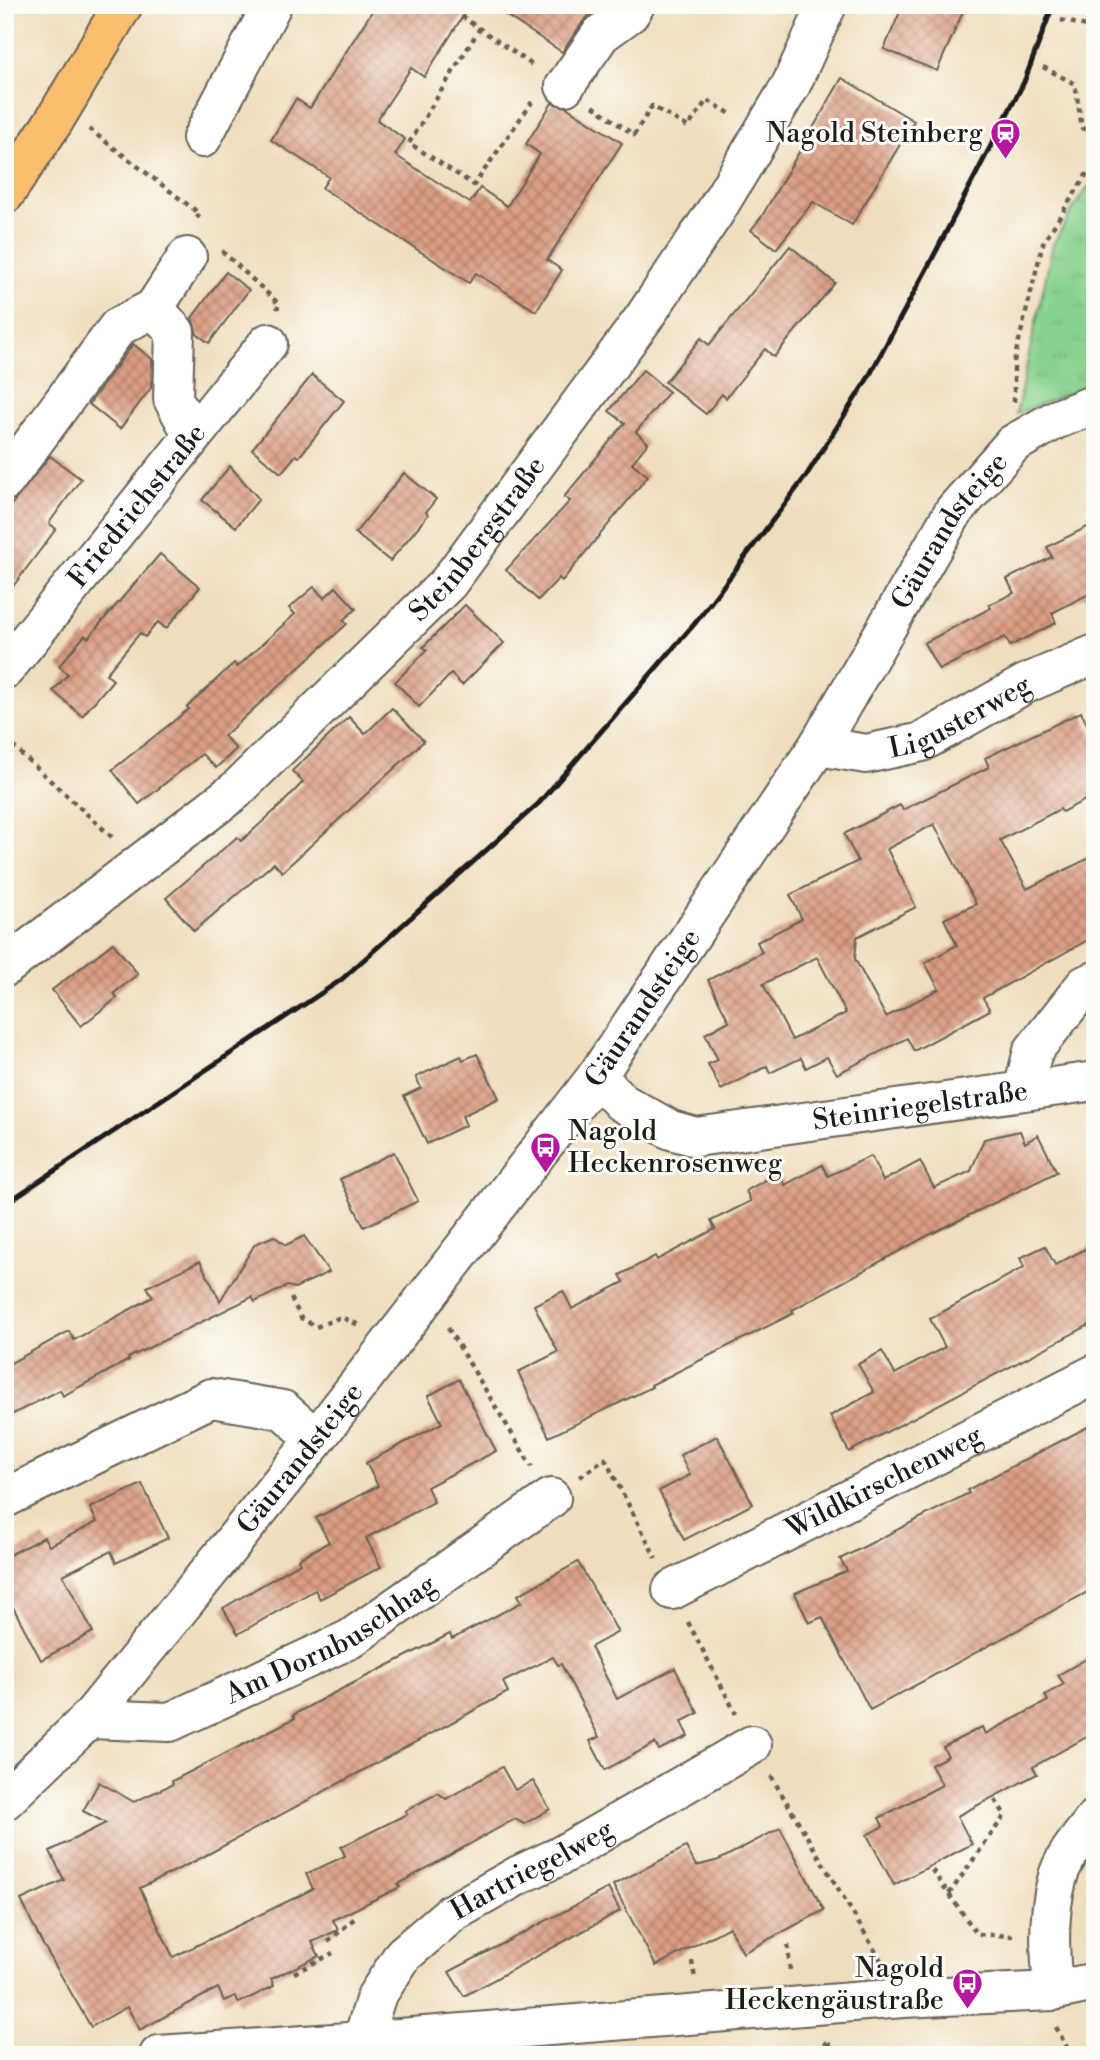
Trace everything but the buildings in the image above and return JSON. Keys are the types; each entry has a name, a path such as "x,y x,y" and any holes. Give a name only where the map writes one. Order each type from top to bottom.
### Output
{"main road":[{"path":"5,194 54,121 122,5"}],"street":[{"path":"202,138 272,5"},
{"path":"550,92 601,34 630,13 635,5"},
{"name":"Steinbergstraße","path":"5,967 235,791 448,583 643,319 715,212 791,85 827,5"},
{"path":"5,481 118,327 154,308 187,257"},
{"path":"154,308 175,332 173,399 193,435"},
{"name":"Friedrichstraße","path":"5,669 268,343"},
{"name":"Gäurandsteige","path":"5,1800 89,1719 316,1439 597,1076 818,746 954,510 1013,444 1055,420 1095,404"},
{"name":"Ligusterweg","path":"818,746 866,754 922,741 1025,684 1095,654"},
{"path":"1023,1090 1033,1051 1085,985 1095,981"},
{"name":"Steinriegelstraße","path":"597,1076 621,1102 671,1130 696,1137 1095,1081"},
{"name":"Wildkirschenweg","path":"672,1590 1095,1374"},
{"path":"5,1498 211,1398 283,1410 316,1439"},
{"name":"Am Dornbuschhag","path":"89,1719 170,1722 350,1639 551,1498"},
{"name":"Hartriegelweg","path":"360,2048 376,1997 403,1955 452,1913 519,1875 560,1856 752,1745"},
{"path":"1053,1991 1049,1937 1057,1878 1075,1844 1095,1819"},
{"path":"159,2055 360,2048 903,1998 1053,1991 1095,1982"}],"path":[{"path":"1061,20 1095,28"},
{"path":"480,28 409,143 474,185 550,92"},
{"path":"1043,67 1075,84 1082,128 1095,135"},
{"path":"688,127 707,100 763,132"},
{"path":"1013,444 1014,361 1044,243 1095,161"},
{"path":"5,739 141,864"},
{"path":"427,1294 551,1498"},
{"path":"291,1298 301,1318 316,1327 341,1317 392,1340"},
{"path":"752,1745 903,1998"},
{"path":"949,1894 1005,1815 995,1800"},
{"path":"932,1870 977,1934"},
{"path":"328,1942 356,1917"},
{"path":"294,1973 334,1953"},
{"path":"807,2055 828,2042"}],"green space":[{"path":"1095,178 1095,383 1016,414 1053,244 1077,202"}],"railway":[{"path":"5,1204 341,980 539,803 696,622 806,476 868,378 930,263 1024,82 1053,5"}],"place":[{"name":"Nagold Steinberg","path":"1006,160"},
{"name":"Nagold Heckenrosenweg","path":"545,1174"},
{"name":"Nagold Heckengäustraße","path":"967,2011"}]}
